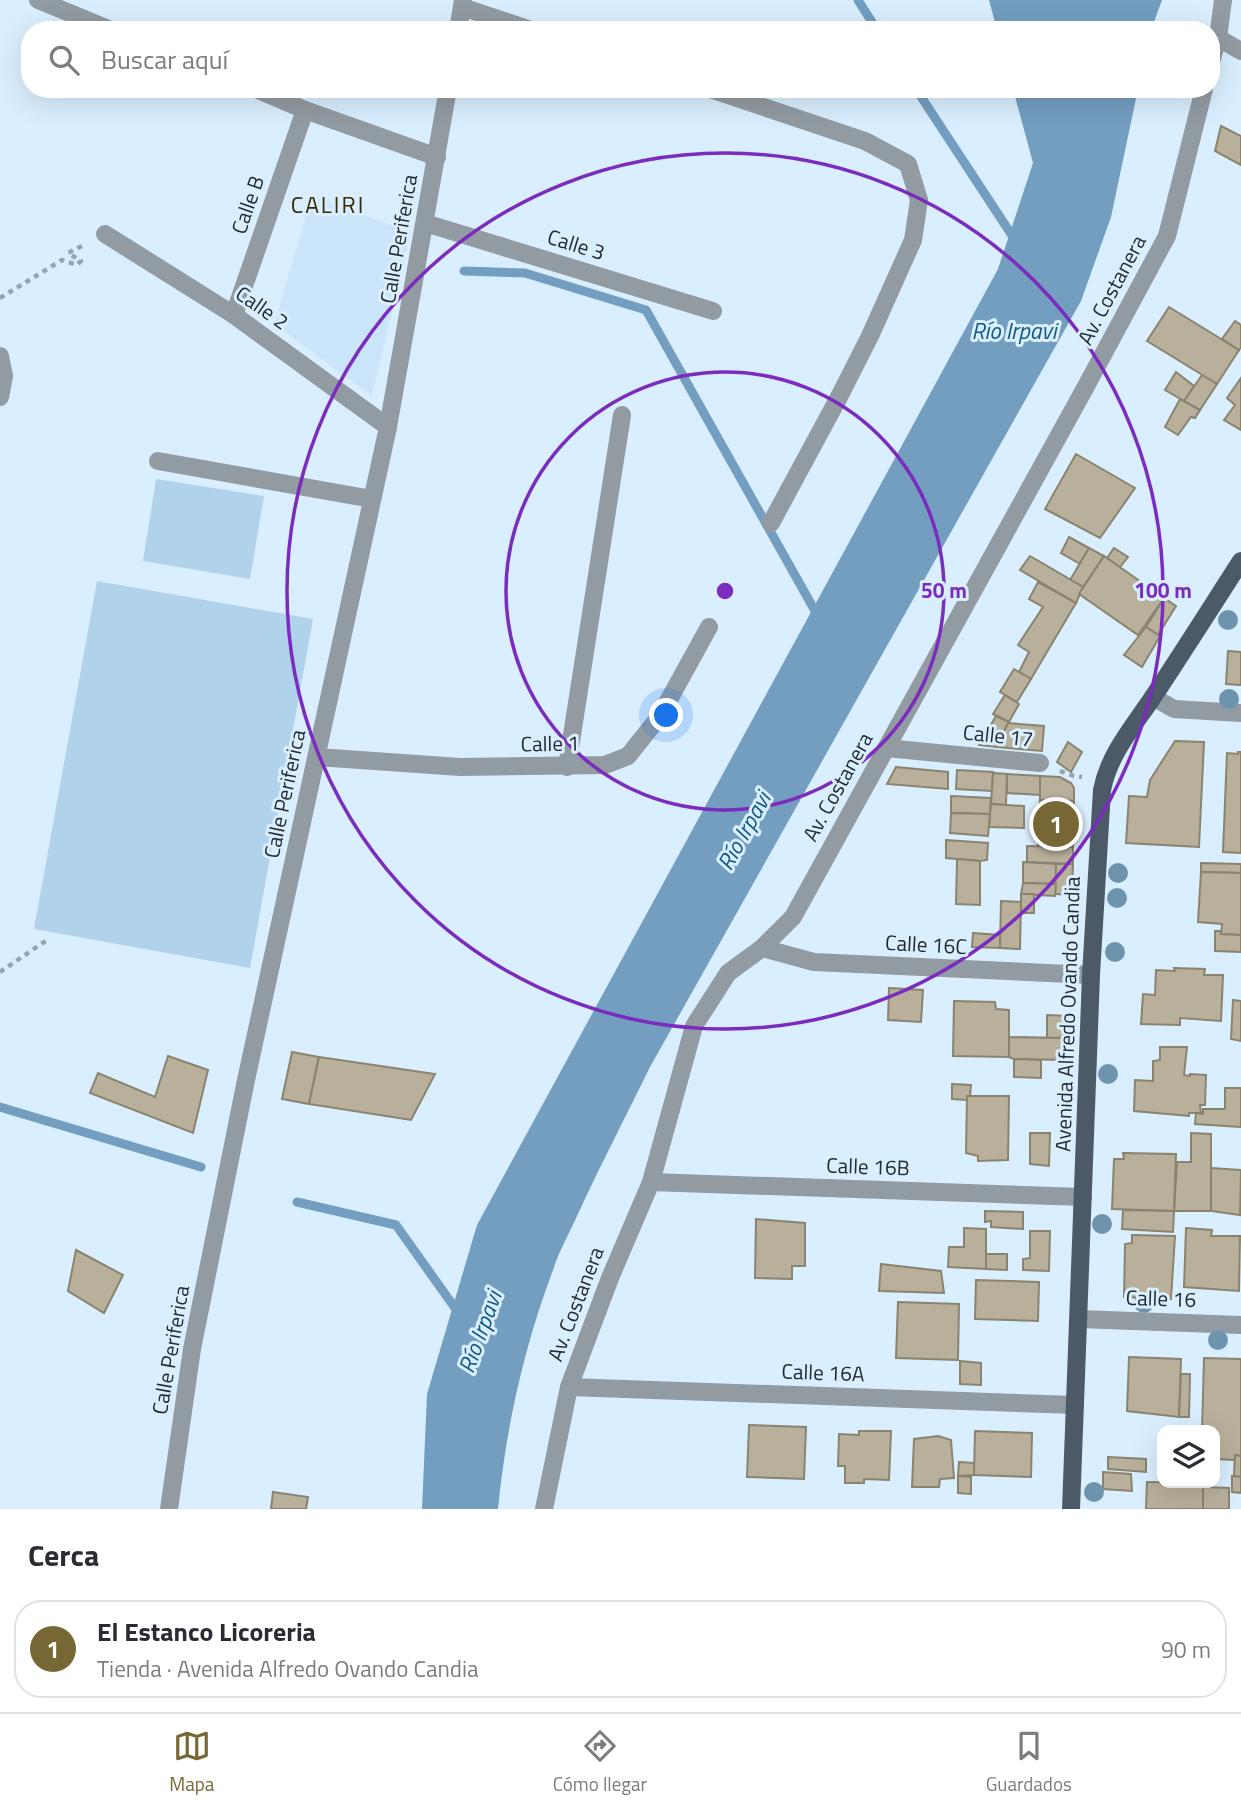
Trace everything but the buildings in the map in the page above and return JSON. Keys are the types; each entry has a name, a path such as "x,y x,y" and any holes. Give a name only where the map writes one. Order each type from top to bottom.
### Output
{"main road":[{"name":"Avenida Alfredo Ovando Candia","path":"1072,1509 1091,975 1100,803 1104,778 1117,749 1241,561"}],"street":[{"path":"38,0 89,21"},
{"path":"1220,21 1223,0"},
{"path":"460,21 463,3 508,21"},
{"path":"1220,40 1241,51"},
{"path":"277,98 437,156"},
{"name":"Calle Periferica","path":"169,1509 192,1349 246,1080 388,427 447,98"},
{"path":"737,98 866,141 908,164 919,200 913,240 870,336 771,523"},
{"name":"Av. Costanera","path":"544,1509 569,1387 610,1278 651,1182 694,1026 727,973 762,948 793,917 1084,390 1167,236 1203,98"},
{"name":"Calle B","path":"234,316 305,110"},
{"name":"Calle 3","path":"425,223 713,311"},
{"name":"Calle 2","path":"105,234 234,316 388,427"},
{"path":"0,356 4,376 0,397"},
{"path":"567,767 622,415"},
{"path":"158,461 372,499"},
{"name":"Calle 1","path":"317,757 460,767 605,765 628,755 660,716 709,627"},
{"path":"1153,697 1174,709 1241,713"},
{"name":"Calle 17","path":"886,748 1040,763"},
{"name":"Calle 16C","path":"762,948 814,962 1091,975"},
{"name":"Calle 16B","path":"651,1182 1083,1197"},
{"name":"Calle 16","path":"1079,1319 1241,1325"},
{"name":"Calle 16A","path":"569,1387 1075,1405"}],"path":[{"path":"0,298 62,260 77,265 81,261 68,253 105,234"},
{"name":"Calle 17","path":"1040,763 1073,776 1104,778"},
{"path":"0,972 47,940"}],"shaded area":[{"path":"312,196 411,232 372,396 274,324"},
{"path":"156,479 264,496 250,579 143,561"},
{"path":"97,581 313,619 250,968 34,929"}],"water":[{"path":"989,0 1162,0 1154,21 995,21"},
{"name":"Río Irpavi","path":"1015,98 1136,98 1111,217 1081,301 650,1067 558,1256 525,1358 511,1418 498,1509 422,1509 427,1394 477,1225 998,269 1033,163"}],"waterway":[{"path":"858,0 871,21"},
{"path":"922,98 1015,240"},
{"path":"464,271 525,273 646,310 819,618"},
{"path":"0,1107 201,1167"},
{"path":"297,1202 396,1225 460,1315"}],"place":[{"name":"El Estanco Licoreria","path":"1056,824"}],"district":[{"name":"CALIRI","path":"328,205"}]}
